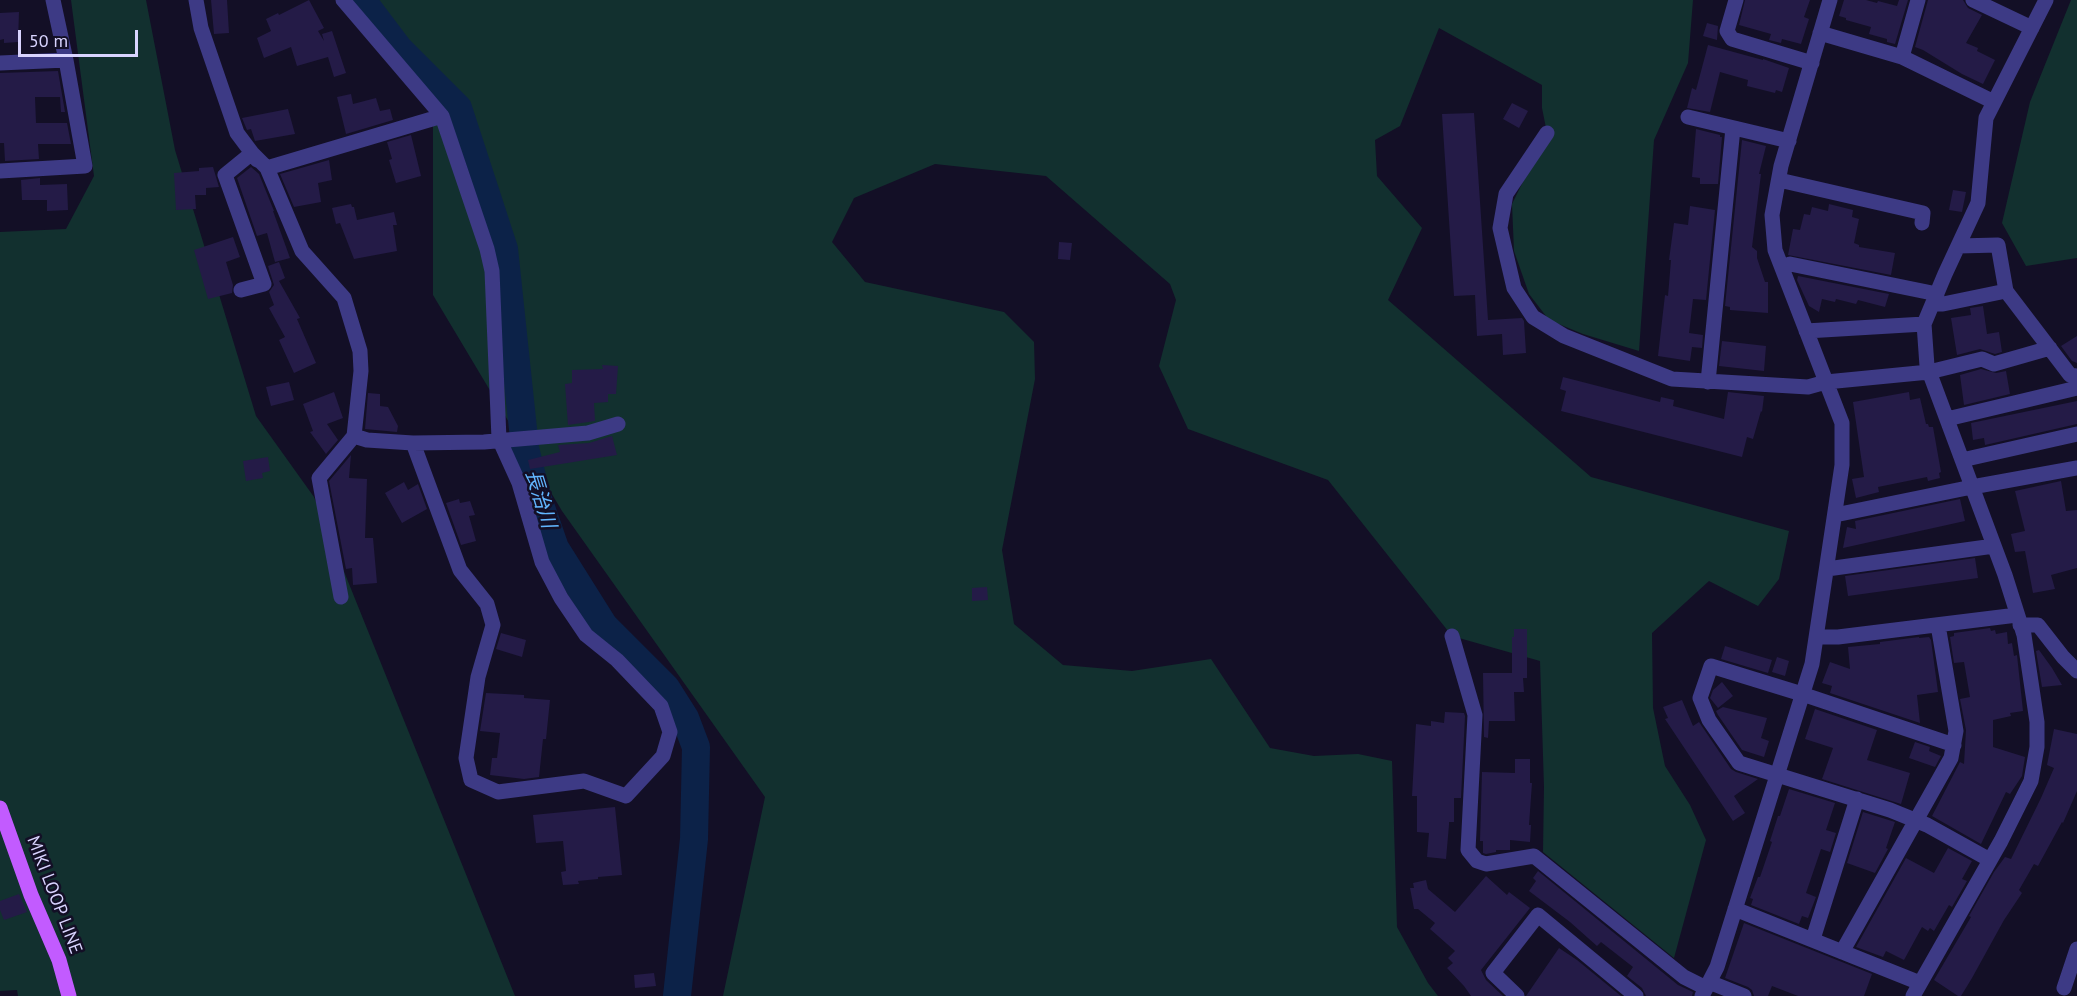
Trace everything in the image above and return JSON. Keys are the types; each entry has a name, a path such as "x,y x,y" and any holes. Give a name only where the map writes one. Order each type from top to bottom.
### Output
{"main road":[{"name":"MIKI LOOP LINE","path":"0,808 31,895 59,960 69,996"}],"street":[{"path":"0,171 85,166 53,0"},
{"path":"196,0 201,28 237,133 279,196"},
{"path":"343,0 442,116 488,249 492,271 499,439 519,483 542,562 561,598 586,635 617,660 661,706 670,732 663,756 626,796 584,781 498,792 471,780 466,758 477,677 494,626 487,604 460,570 413,443"},
{"path":"1736,0 1728,31 1732,39 1812,63"},
{"path":"1706,989 1717,967 1812,664 1842,465 1842,423 1775,250 1772,215 1788,141 1830,0"},
{"path":"1902,57 1918,0"},
{"path":"1973,0 2032,28"},
{"path":"1735,909 1813,939 1917,990 1990,861 2031,780 2037,747 2037,722 2024,635 1994,546 1927,366 1924,324 1978,203 1986,118 2046,0"},
{"path":"1820,33 1902,57 1994,102"},
{"path":"0,63 66,60"},
{"path":"267,168 442,116"},
{"path":"1688,117 1788,141"},
{"path":"1708,382 1733,128"},
{"path":"1547,133 1506,194 1500,228 1514,288 1533,317 1564,336 1672,379 1808,387 1826,382 1929,372 1982,359 1994,364 2050,348"},
{"path":"252,153 267,168 302,251 344,298 360,351 361,371 354,436 319,478 341,597"},
{"path":"242,290 264,284 225,176 252,153"},
{"path":"1779,180 1923,213 1922,223"},
{"path":"1958,246 1998,245 2006,291 2070,375 2077,376"},
{"path":"1782,267 1790,264 1935,299 1943,304 2006,291"},
{"path":"1806,331 1924,324"},
{"path":"1947,419 2077,387"},
{"path":"354,436 367,440 413,443 484,442 588,433 618,424"},
{"path":"1962,460 2077,434"},
{"path":"1835,515 2077,468"},
{"path":"1827,569 1994,546"},
{"path":"1816,637 1838,637 1938,625 2019,620 2038,625 2077,671"},
{"path":"1842,952 1952,758 1956,731 1938,625"},
{"path":"1452,636 1475,715 1468,850 1476,861 1486,864 1534,856 1684,976 1706,989 1744,996"},
{"path":"1954,745 1711,666 1700,698 1709,720 1739,763 1778,773 1917,820 1990,861"},
{"path":"1813,939 1857,799"},
{"path":"1516,996 1493,973 1538,915 1636,996"},
{"path":"2064,988 2077,949"}],"green space":[{"path":"71,0 146,0 175,150 256,416 314,497 515,996 18,996 17,990 0,991 0,232 66,229 94,176"},
{"path":"372,0 1693,0 1688,63 1654,140 1639,351 1583,334 1549,320 1529,294 1514,251 1512,204 1547,133 1542,108 1542,85 1439,28 1400,126 1375,140 1377,176 1422,228 1388,300 1591,477 1789,531 1779,579 1758,606 1709,581 1652,633 1653,708 1665,766 1690,805 1706,840 1674,958 1543,852 1544,787 1540,661 1452,636 1328,480 1188,429 1159,366 1176,300 1170,284 1046,176 935,164 854,198 832,242 865,282 1004,312 1034,342 1035,379 1002,550 1014,624 1063,665 1132,671 1211,659 1270,748 1314,756 1358,754 1392,761 1397,927 1428,983 1438,996 723,996 765,797 562,511 433,295 433,94 409,46"},
{"path":"2071,0 2077,0 2077,258 2026,266 2002,223 2030,102"}],"building":[{"path":"211,0 227,0 229,33 214,34"},
{"path":"309,0 324,28 318,31 324,41 322,34 332,31 346,73 334,77 328,57 297,66 291,47 264,58 257,38 271,31 266,19"},
{"path":"1745,0 1810,0 1804,17 1809,19 1801,44 1782,39 1781,43 1769,40 1771,34 1739,25"},
{"path":"1844,0 1866,0 1877,3 1878,1 1897,6 1899,0 1908,0 1895,44 1869,34 1871,27 1839,16"},
{"path":"1928,0 1963,0 1968,8 1982,15 1966,43 1995,60 1983,84 1915,47"},
{"path":"19,12 18,42 4,43 4,39 0,40 0,13"},
{"path":"1707,23 1718,26 1717,40 1703,36"},
{"path":"1708,45 1789,68 1782,92 1776,90 1775,93 1747,86 1748,80 1720,72 1710,112 1687,108 1692,88 1696,90"},
{"path":"58,71 65,112 61,112 60,97 35,97 36,123 67,123 71,144 38,144 39,159 5,161 4,143 0,143 0,73"},
{"path":"351,94 353,104 376,98 380,111 390,109 393,120 346,134 337,97"},
{"path":"1512,103 1528,111 1519,128 1503,119"},
{"path":"288,109 295,134 255,141 251,129 247,130 242,118"},
{"path":"1474,113 1488,320 1522,318 1526,353 1503,355 1502,334 1477,336 1475,295 1454,296 1442,114"},
{"path":"1696,129 1722,137 1718,184 1700,184 1700,178 1692,177"},
{"path":"411,135 421,176 396,183 389,160 392,159 387,142"},
{"path":"1742,140 1766,146 1759,174 1761,174 1752,247 1757,251 1765,282 1768,282 1768,313 1730,310 1730,307 1725,306"},
{"path":"329,160 332,180 318,183 321,202 294,207 280,174"},
{"path":"213,167 219,187 206,188 206,195 195,195 196,209 176,210 174,173 199,171 199,168"},
{"path":"251,167 259,174 290,258 275,262 267,233 257,236 237,178"},
{"path":"40,178 40,185 67,184 68,210 47,211 47,200 22,200 21,180"},
{"path":"1953,190 1966,192 1962,212 1949,210"},
{"path":"351,204 357,220 394,212 397,225 393,225 397,251 354,259 340,223 336,224 332,208"},
{"path":"1829,204 1853,210 1852,217 1859,219 1854,243 1859,247 1895,253 1891,275 1788,255 1793,229 1800,230 1804,214 1810,215 1812,207 1828,211"},
{"path":"1690,206 1715,210 1706,300 1693,299 1689,333 1703,335 1702,348 1692,347 1690,361 1658,356 1665,295 1668,296 1671,260 1669,260 1674,223 1688,225"},
{"path":"233,237 240,257 226,262 233,285 232,293 208,299 194,250"},
{"path":"1059,242 1072,243 1070,260 1058,259"},
{"path":"279,262 285,278 279,281 300,318 297,319 316,363 294,373 279,340 285,337 269,308 274,305 269,292 274,285 268,266"},
{"path":"1798,276 1889,294 1885,307 1858,300 1856,304 1836,299 1835,302 1822,299 1819,312 1809,306 1797,280"},
{"path":"1983,306 1987,334 1999,332 2002,352 1995,354 1980,349 1957,355 1951,318 1971,315 1970,308"},
{"path":"2077,336 2077,363 2072,361 2061,346"},
{"path":"1722,341 1766,346 1764,371 1719,366"},
{"path":"602,365 618,366 616,394 608,394 608,402 594,403 595,421 568,425 565,384 572,383 572,370 603,369"},
{"path":"1981,369 1996,373 2006,371 2010,394 1964,405 1960,375"},
{"path":"1563,377 1660,402 1661,397 1674,400 1673,406 1724,419 1728,392 1764,396 1762,412 1753,439 1747,437 1742,457 1561,411 1566,391 1560,389"},
{"path":"289,382 294,400 271,406 266,387"},
{"path":"334,392 343,418 327,424 338,440 326,454 310,432 313,431 303,404"},
{"path":"1909,392 1910,400 1920,398 1926,424 1933,427 1941,472 1939,473 1940,478 1928,481 1927,477 1878,487 1879,492 1856,498 1852,479 1864,477 1853,402"},
{"path":"368,393 380,394 380,406 388,407 398,426 397,432 365,429"},
{"path":"2077,401 2077,424 1985,445 1984,438 1973,440 1971,423"},
{"path":"612,436 617,455 530,469 528,460 560,452 558,445 589,443"},
{"path":"351,455 349,478 367,479 365,538 373,538 377,583 353,585 352,568 346,569 329,481"},
{"path":"268,457 270,471 262,473 263,478 246,481 243,461"},
{"path":"2061,481 2066,511 2077,510 2077,568 2051,575 2055,589 2033,593 2025,551 2015,552 2011,534 2025,531 2015,491"},
{"path":"404,482 408,490 418,484 427,509 402,523 385,493"},
{"path":"459,499 460,503 470,501 475,515 469,516 476,541 461,545 446,503"},
{"path":"1960,499 1965,521 1843,548 1847,527 1856,529 1855,521"},
{"path":"1975,558 1978,578 1848,596 1845,576"},
{"path":"987,587 988,600 972,601 972,588"},
{"path":"1990,628 1991,631 1995,630 1996,634 2007,632 2008,644 2012,643 2014,656 2017,655 2023,711 2010,713 2011,716 1993,720 1993,747 2025,757 2022,776 2010,794 2006,792 1981,844 1932,816 1960,762 1964,764 1966,730 1960,699 1970,697 1964,662 1954,663 1950,637 1954,636 1954,633"},
{"path":"1514,629 1527,629 1527,678 1523,678 1524,692 1514,692 1515,721 1489,721 1488,738 1484,737 1483,673 1512,673"},
{"path":"501,633 526,640 522,657 496,649"},
{"path":"1929,637 1931,640 1938,692 1917,695 1920,723 1830,693 1832,686 1822,683 1830,662 1850,669 1848,647"},
{"path":"1725,646 1772,660 1768,673 1721,659"},
{"path":"2039,650 2062,685 2042,687 2036,651"},
{"path":"1777,657 1789,661 1785,676 1772,672"},
{"path":"1722,682 1733,696 1718,708 1710,698 1713,690"},
{"path":"486,693 524,695 524,698 550,700 539,777 524,779 490,775 492,758 497,758 500,733 480,731"},
{"path":"1682,700 1693,726 1699,722 1731,769 1758,779 1734,796 1745,813 1733,821 1665,719 1668,718 1663,707"},
{"path":"1723,707 1767,718 1761,738 1769,741 1764,757 1742,750 1716,711"},
{"path":"1815,709 1877,730 1867,760 1910,773 1901,804 1822,779 1833,748 1805,739"},
{"path":"1445,712 1464,713 1465,716 1461,798 1454,798 1454,822 1449,822 1446,859 1427,857 1429,833 1417,832 1417,796 1412,796 1416,724 1431,726 1431,721 1444,723"},
{"path":"2054,729 2077,734 2077,791 2063,823 2038,866 2034,864 2019,890 2022,893 1961,996 1958,996 1934,980 1994,872 2005,857 2011,859 2041,798 2054,768 2047,765"},
{"path":"1915,742 1930,747 1929,751 1941,756 1935,767 1909,758"},
{"path":"1515,759 1530,759 1530,783 1532,783 1530,842 1510,840 1510,850 1496,850 1496,852 1486,854 1483,853 1483,841 1480,841 1482,772 1515,773"},
{"path":"1789,789 1835,803 1826,830 1836,833 1830,852 1821,849 1806,893 1816,897 1808,918 1802,916 1799,924 1751,905 1753,899 1750,898 1758,877 1760,877 1778,816 1780,816"},
{"path":"615,807 622,875 598,877 598,879 578,881 579,884 563,885 561,872 566,871 563,841 536,843 533,815"},
{"path":"1863,812 1895,822 1886,848 1888,849 1875,873 1847,863"},
{"path":"1948,848 1972,861 1962,879 1967,881 1952,907 1949,905 1934,931 1930,928 1928,931 1922,927 1904,960 1886,951 1883,957 1856,947 1906,858 1934,873"},
{"path":"1538,871 1678,985 1693,992 1692,996 1646,996 1642,988 1627,976 1633,967 1601,942 1597,946 1529,891 1536,881 1533,878"},
{"path":"1486,876 1507,895 1509,892 1530,908 1481,970 1486,980 1503,996 1471,996 1447,968 1453,963 1448,958 1455,951 1430,929 1435,923 1418,909 1414,909 1410,888 1414,888 1413,883 1426,880 1428,889 1455,912"},
{"path":"19,894 27,912 4,920 0,910 0,901"},
{"path":"1744,923 1872,974 1864,996 1798,996 1772,986 1768,996 1754,996 1748,987 1725,978"},
{"path":"1559,948 1577,960 1621,996 1526,996"},
{"path":"654,973 656,986 635,988 634,975"}],"waterway":[{"name":"長治川","path":"362,0 399,49 458,108 504,249 525,448 536,493 555,548 604,626 666,688 685,718 696,747 694,839 677,996"}]}
